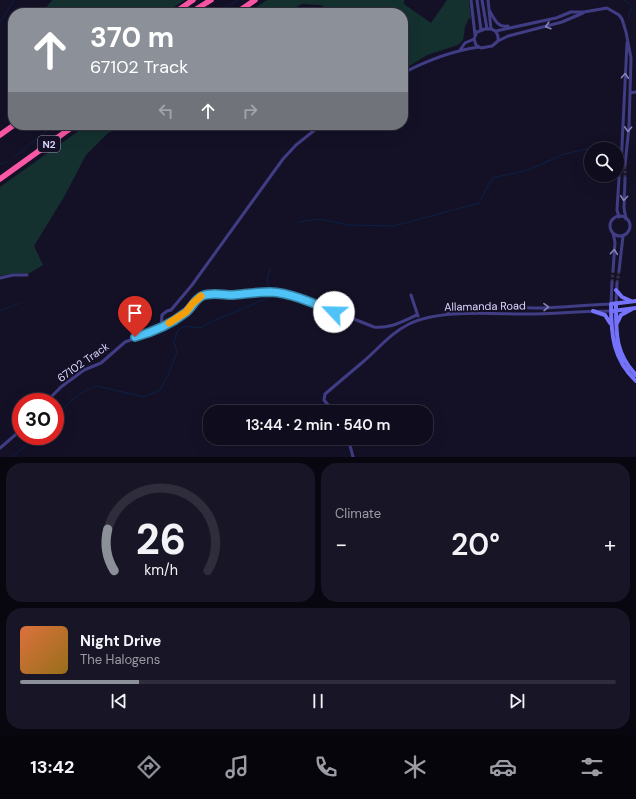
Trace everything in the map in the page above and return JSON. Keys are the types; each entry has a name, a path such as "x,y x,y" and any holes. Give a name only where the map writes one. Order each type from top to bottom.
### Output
{"highway":[{"path":"181,8 193,0"},
{"path":"198,8 211,0"},
{"path":"243,8 255,0"},
{"path":"0,136 8,130"},
{"name":"N2","path":"0,179 69,130"}],"street":[{"path":"472,0 476,35 475,43 479,47"},
{"path":"477,0 481,30"},
{"path":"482,0 487,28"},
{"path":"488,0 491,29"},
{"path":"460,50 465,43 481,30 487,28 496,30 518,26 556,18 571,12 584,12 607,8 615,12 622,19 628,39 631,58 629,127 626,165"},
{"path":"489,10 497,24 503,27 518,26"},
{"path":"408,70 431,59 460,50 479,47 487,48 508,36 562,22 584,12"},
{"path":"496,30 498,34 498,41"},
{"path":"622,142 628,39"},
{"path":"630,94 636,92"},
{"path":"161,327 162,315 166,311 171,310 192,285 283,159 296,145 315,130"},
{"path":"618,271 623,236 627,233 629,228 629,223 626,219 624,208 625,178"},
{"path":"619,182 619,217"},
{"path":"613,271 615,242 610,223 619,217 626,219"},
{"path":"612,233 618,236 623,236"},
{"path":"0,278 13,275 27,275"},
{"path":"612,282 611,311 617,341 622,356 630,369 636,375"},
{"path":"618,283 616,290 614,342 618,358 625,370 636,381"},
{"path":"616,290 622,297 634,301"},
{"name":"67102 Track","path":"55,393 84,370 101,363 125,342 161,327 186,312 200,297 209,294 271,292 293,295 374,327 385,328 417,316"},
{"path":"411,295 419,320"},
{"path":"611,304 634,301"},
{"name":"Allamanda Road","path":"438,316 482,308 555,307 611,304"},
{"path":"611,311 634,308"},
{"path":"614,328 621,315 634,308"},
{"path":"593,311 605,315 614,328"},
{"name":"Allamanda Road","path":"438,316 463,314 548,314 611,311"},
{"path":"328,405 324,400 324,394 347,376 392,335 409,324 438,316"},
{"path":"0,448 12,438"},
{"path":"350,445 353,457"}],"green space":[{"path":"52,0 185,0 172,8 46,8"},
{"path":"267,0 404,0 404,4 431,23 447,0 469,0 471,19 469,18 465,27 463,40 458,45 427,55 408,67 408,8 327,8 320,5 302,4 295,8 255,8"},
{"path":"80,130 114,130 108,133 86,155 64,197 34,246 43,265 28,274 15,273 0,276 0,187"}],"waterway":[{"path":"9,8 14,0"},
{"path":"224,8 238,0"},
{"path":"624,0 631,5"},
{"path":"629,18 632,7"},
{"path":"0,22 8,9"},
{"path":"14,157 48,130"},
{"path":"298,222 320,219 348,225 394,226 479,203 492,178 528,170 564,154 596,147 602,141"},
{"path":"0,164 7,162"},
{"path":"269,290 267,281 270,269"},
{"path":"64,408 84,391 97,386 144,397 160,390 169,373 177,352 174,342 177,332 181,328 186,326 200,328 215,320 266,299 269,295"},
{"path":"0,311 20,303"},
{"path":"11,457 27,445"}],"tunnel":[{"path":"625,165 625,178"},
{"path":"612,282 613,271"},
{"path":"617,283 619,271"}],"slow traffic":[{"path":"169,323 186,312 201,296"}],"route":[{"path":"135,337 152,332 170,322 186,312 200,297 209,294 258,292 282,293 293,295 334,312"}]}
